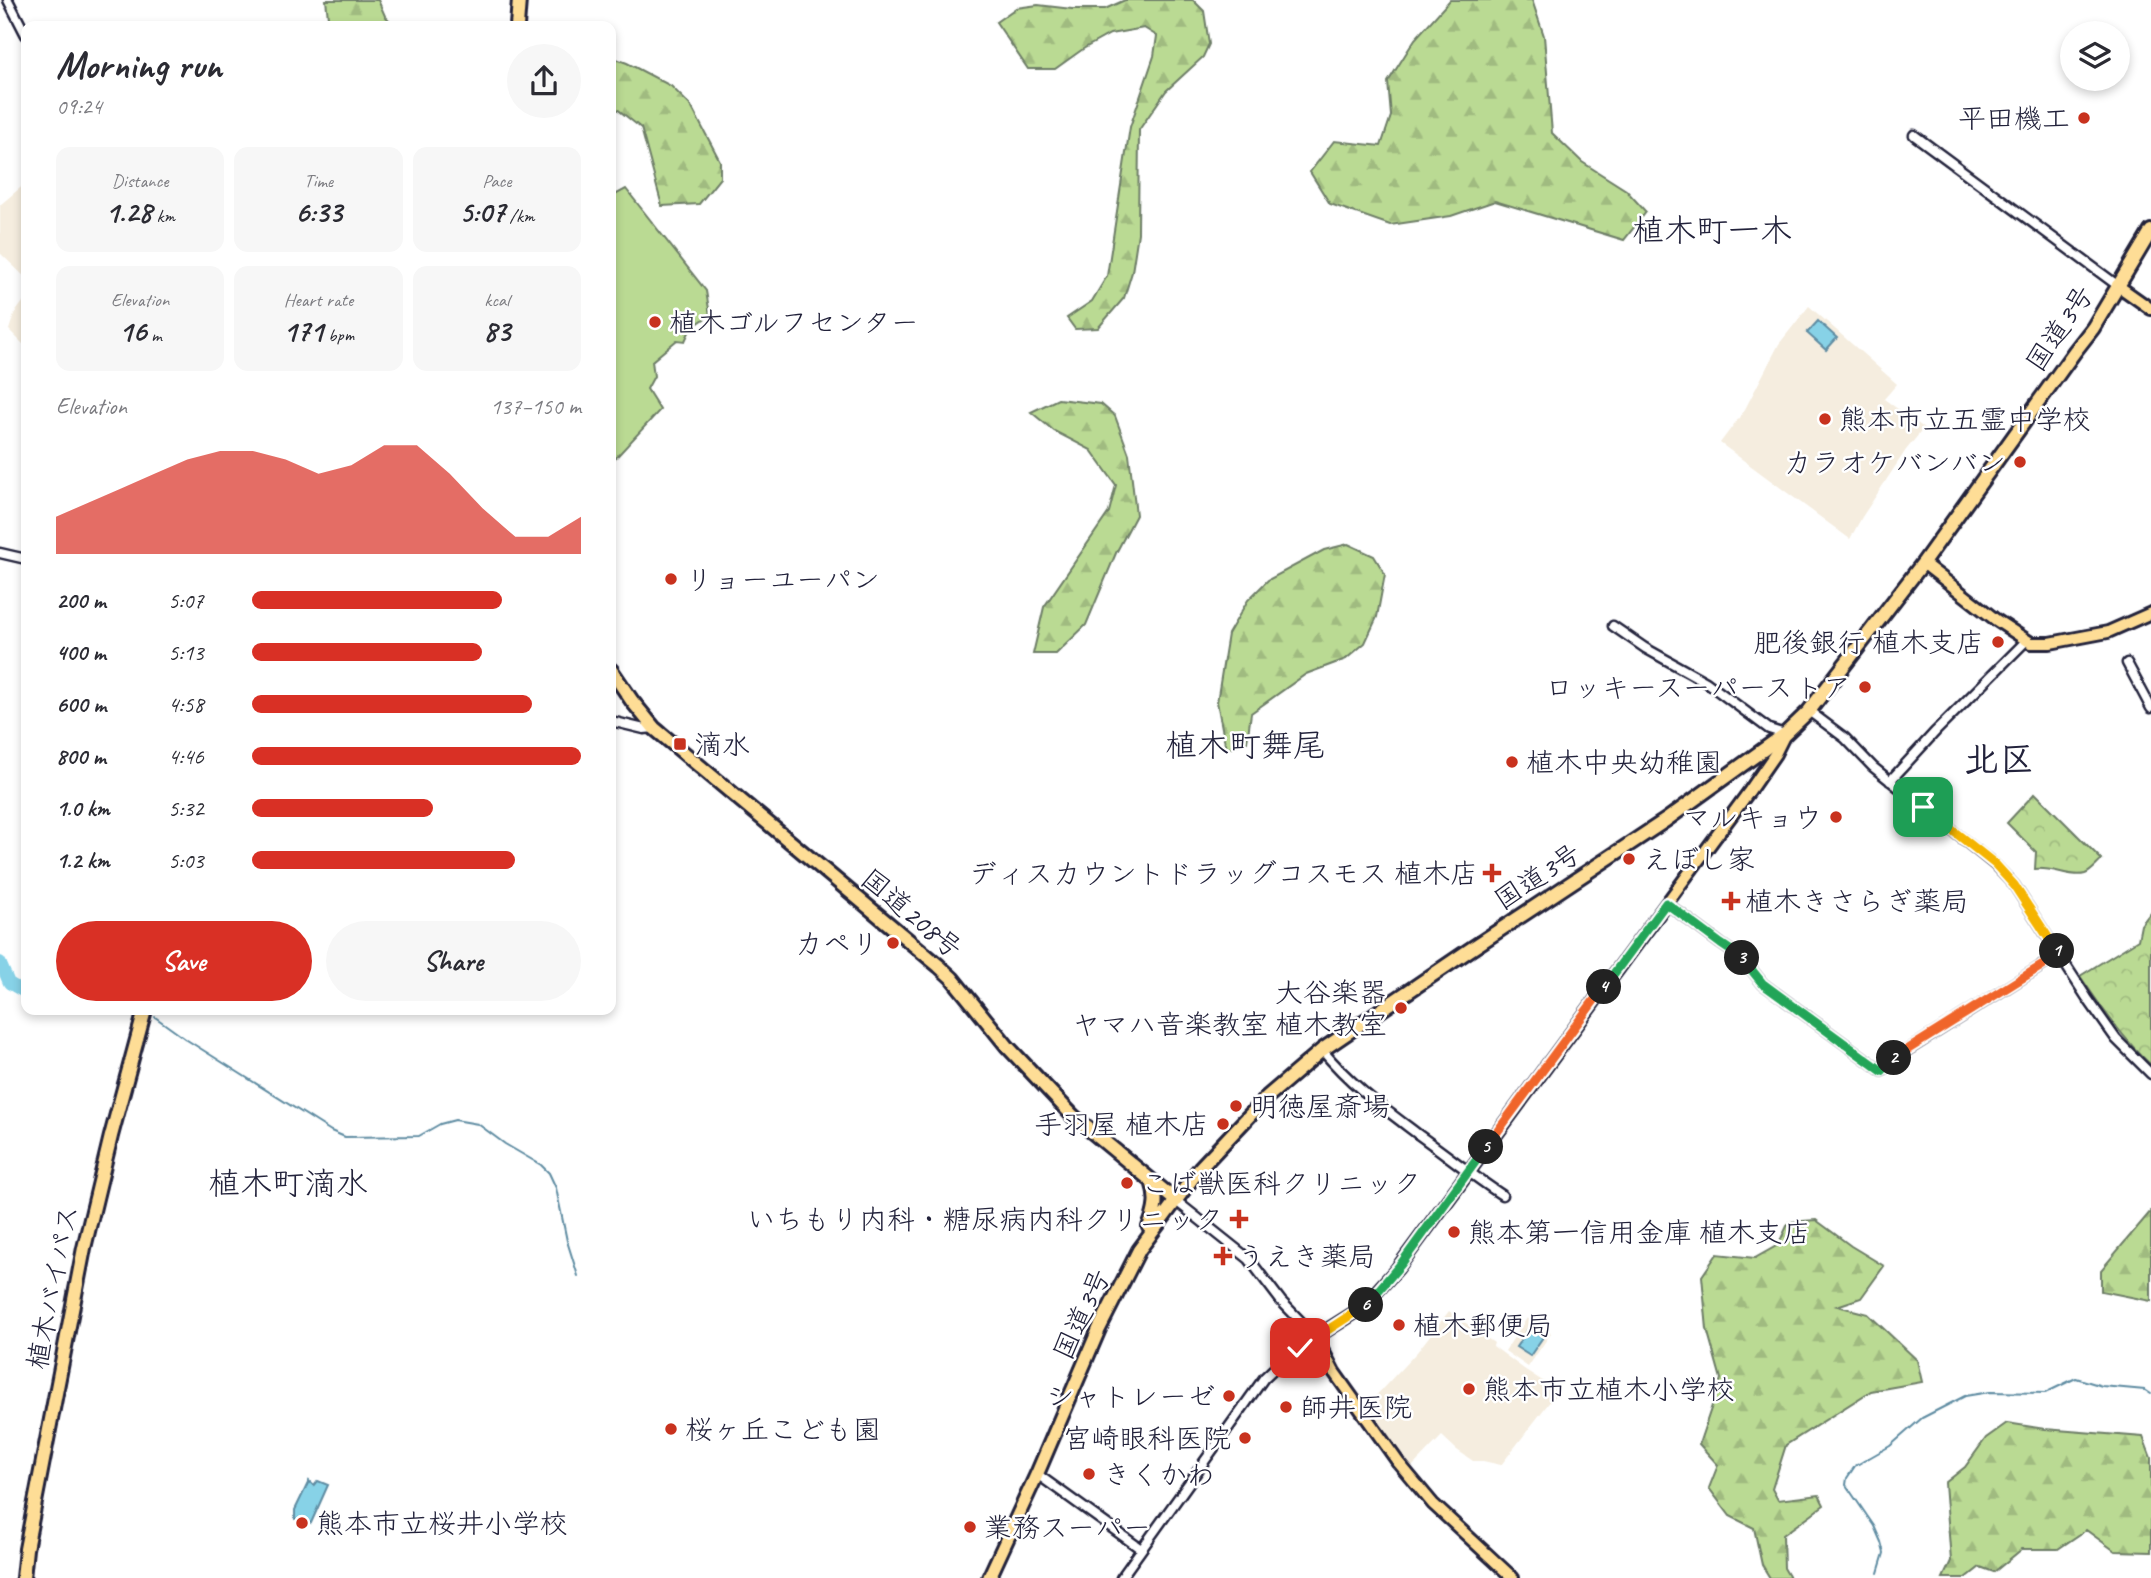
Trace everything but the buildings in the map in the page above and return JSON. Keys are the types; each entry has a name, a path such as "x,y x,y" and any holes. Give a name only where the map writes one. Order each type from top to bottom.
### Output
{"highway":[{"path":"517,21 519,0"},
{"name":"国道3号","path":"989,1578 1099,1329 1139,1250 1200,1168 1267,1097 1322,1050 1666,820 1784,734 1809,711 1923,563 2093,328 2151,231"},
{"name":"国道208号","path":"616,677 654,728 939,966 952,978 1006,1046 1073,1116 1175,1200"},
{"name":"植木バイパス","path":"23,1578 26,1549 84,1248 144,1015"},
{"path":"1139,1250 1156,1210 1157,1199 1152,1181"}],"main road":[{"path":"2117,285 2151,309"},
{"path":"1923,563 1996,620 2031,643 2040,644 2108,632 2151,613"},
{"path":"1513,1578 1433,1504 1398,1462 1334,1371 1316,1337 1362,1308 1382,1288 1748,793 1775,754 1784,734"}],"street":[{"path":"8,0 21,25"},
{"path":"1914,135 2117,285"},
{"path":"0,553 21,558"},
{"path":"1613,626 1645,648 1706,682 1769,729 1784,734"},
{"path":"1890,781 2026,641"},
{"path":"2127,663 2151,708"},
{"path":"1809,711 1844,738 1890,781 1995,864 2014,885 2116,1039 2151,1074"},
{"path":"616,722 640,728 654,728"},
{"path":"1666,903 1744,959 1763,984 1882,1071 1892,1060 2059,955"},
{"path":"1322,1050 1360,1090 1502,1195"},
{"path":"1121,1578 1264,1378 1283,1360 1316,1337 1281,1301 1249,1259 1175,1200"},
{"path":"1037,1474 1141,1549"}],"shaded area":[{"path":"21,187 21,273 0,253 0,205"},
{"path":"21,305 21,342 9,330 14,314"},
{"name":"熊本市立五霊中学校","path":"1809,306 1897,384 1884,399 1924,428 1906,450 1850,539 1720,443 1744,411 1779,344"},
{"name":"熊本市立植木小学校","path":"1449,1311 1494,1343 1493,1346 1524,1369 1558,1391 1501,1465 1473,1461 1442,1436 1410,1469 1369,1408 1369,1403 1417,1352"},
{"name":"熊本市立植木小学校","path":"1527,1318 1551,1333 1528,1367 1505,1351"}],"green space":[{"path":"326,0 378,0 390,21 328,21"},
{"path":"1125,0 1193,0 1204,11 1209,44 1203,57 1166,91 1139,130 1138,233 1132,272 1124,298 1098,328 1075,329 1067,318 1092,301 1107,276 1130,127 1154,56 1157,36 1144,28 1110,34 1055,69 1028,69 996,22 1016,8 1038,5 1105,9"},
{"path":"1450,0 1532,0 1544,36 1552,133 1582,162 1626,190 1646,212 1624,240 1495,201 1451,216 1390,225 1330,204 1310,172 1334,141 1381,146 1391,116 1388,82 1415,39"},
{"path":"616,59 671,86 691,106 720,161 720,178 699,204 662,206 641,128 616,108"},
{"name":"植木ゴルフセンター","path":"626,189 706,291 710,315 691,328 685,341 677,340 652,361 654,376 647,389 660,410 616,458 616,194"},
{"path":"1058,399 1101,404 1115,416 1129,454 1136,515 1116,553 1086,625 1056,654 1033,654 1044,607 1109,512 1116,485 1091,450 1054,431 1031,412"},
{"path":"1348,544 1374,556 1385,574 1377,617 1365,643 1346,659 1306,674 1251,713 1247,742 1226,749 1217,702 1228,634 1248,600 1268,580 1324,550"},
{"path":"2035,793 2102,860 2089,872 2074,875 2035,869 2036,852 2007,823"},
{"path":"2151,912 2151,1065 2122,1034 2080,976 2138,940 2141,925"},
{"path":"2151,1211 2151,1301 2101,1291 2101,1270"},
{"path":"1816,1220 1884,1266 1861,1298 1837,1306 1868,1314 1917,1360 1922,1382 1871,1391 1786,1445 1772,1489 1778,1500 1819,1495 1824,1505 1783,1535 1784,1568 1790,1578 1770,1578 1762,1565 1754,1528 1730,1516 1709,1488 1718,1465 1699,1444 1721,1379 1707,1329 1702,1276 1717,1254 1755,1258 1778,1245 1789,1222"},
{"path":"2007,1423 2143,1437 2151,1458 2151,1552 2115,1551 2086,1530 2058,1549 2022,1549 1994,1572 1980,1567 1966,1578 1943,1578 1951,1561 1945,1483 1965,1467 1986,1438"}],"water":[{"path":"1818,321 1837,338 1826,350 1807,333"},
{"path":"1529,1328 1543,1337 1530,1356 1516,1347"},
{"path":"309,1481 314,1486 318,1481 328,1485 311,1523 295,1519 295,1510"}],"waterway":[{"path":"0,962 9,983 21,990"},
{"path":"155,1017 331,1131 345,1137 419,1136 440,1124 455,1120 478,1124 549,1173 556,1188 567,1241 578,1276"},
{"path":"1878,1573 1884,1553 1881,1542 1874,1526 1846,1485 1847,1478 1855,1466 1890,1446 1922,1418 1965,1396 1990,1392 2045,1393 2076,1378 2102,1386 2145,1390 2151,1394"}],"place":[{"name":"平田機工","path":"2084,118"},
{"name":"植木ゴルフセンター","path":"655,322"},
{"name":"熊本市立五霊中学校","path":"1825,419"},
{"name":"カラオケバンバン","path":"2020,462"},
{"name":"リョーユーパン","path":"671,579"},
{"name":"肥後銀行 植木支店","path":"1998,642"},
{"name":"ロッキースーパーストア","path":"1865,687"},
{"name":"滴水","path":"680,744"},
{"name":"植木中央幼稚園","path":"1512,762"},
{"name":"マルキョウ","path":"1836,817"},
{"name":"えぼし家","path":"1629,859"},
{"name":"ディスカウントドラッグコスモス 植木店","path":"1492,873"},
{"name":"植木きさらぎ薬局","path":"1731,901"},
{"name":"カペリ","path":"893,943"},
{"name":"大谷楽器 ヤマハ音楽教室 植木教室","path":"1401,1008"},
{"name":"明徳屋斎場","path":"1236,1106"},
{"name":"手羽屋 植木店","path":"1223,1124"},
{"name":"こば獣医科クリニック","path":"1127,1183"},
{"name":"いちもり内科・糖尿病内科クリニック","path":"1239,1219"},
{"name":"熊本第一信用金庫 植木支店","path":"1454,1232"},
{"name":"うえき薬局","path":"1223,1256"},
{"name":"植木郵便局","path":"1399,1325"},
{"name":"熊本市立植木小学校","path":"1469,1389"},
{"name":"シャトレーゼ","path":"1229,1396"},
{"name":"師井医院","path":"1286,1407"},
{"name":"桜ヶ丘こども園","path":"671,1429"},
{"name":"宮崎眼科医院","path":"1245,1438"},
{"name":"きくかわ","path":"1089,1474"},
{"name":"熊本市立桜井小学校","path":"302,1523"},
{"name":"業務スーパー","path":"970,1527"}],"district":[{"name":"植木町一木","path":"1712,230"},
{"name":"植木町舞尾","path":"1245,745"},
{"name":"北区","path":"1999,759"},
{"name":"植木町滴水","path":"288,1183"}],"route":[{"path":"1300,1348 1362,1308 1382,1288 1666,903 1744,959 1763,984 1882,1071 1892,1060 2059,955 2026,901 1995,864 1923,807"}]}
